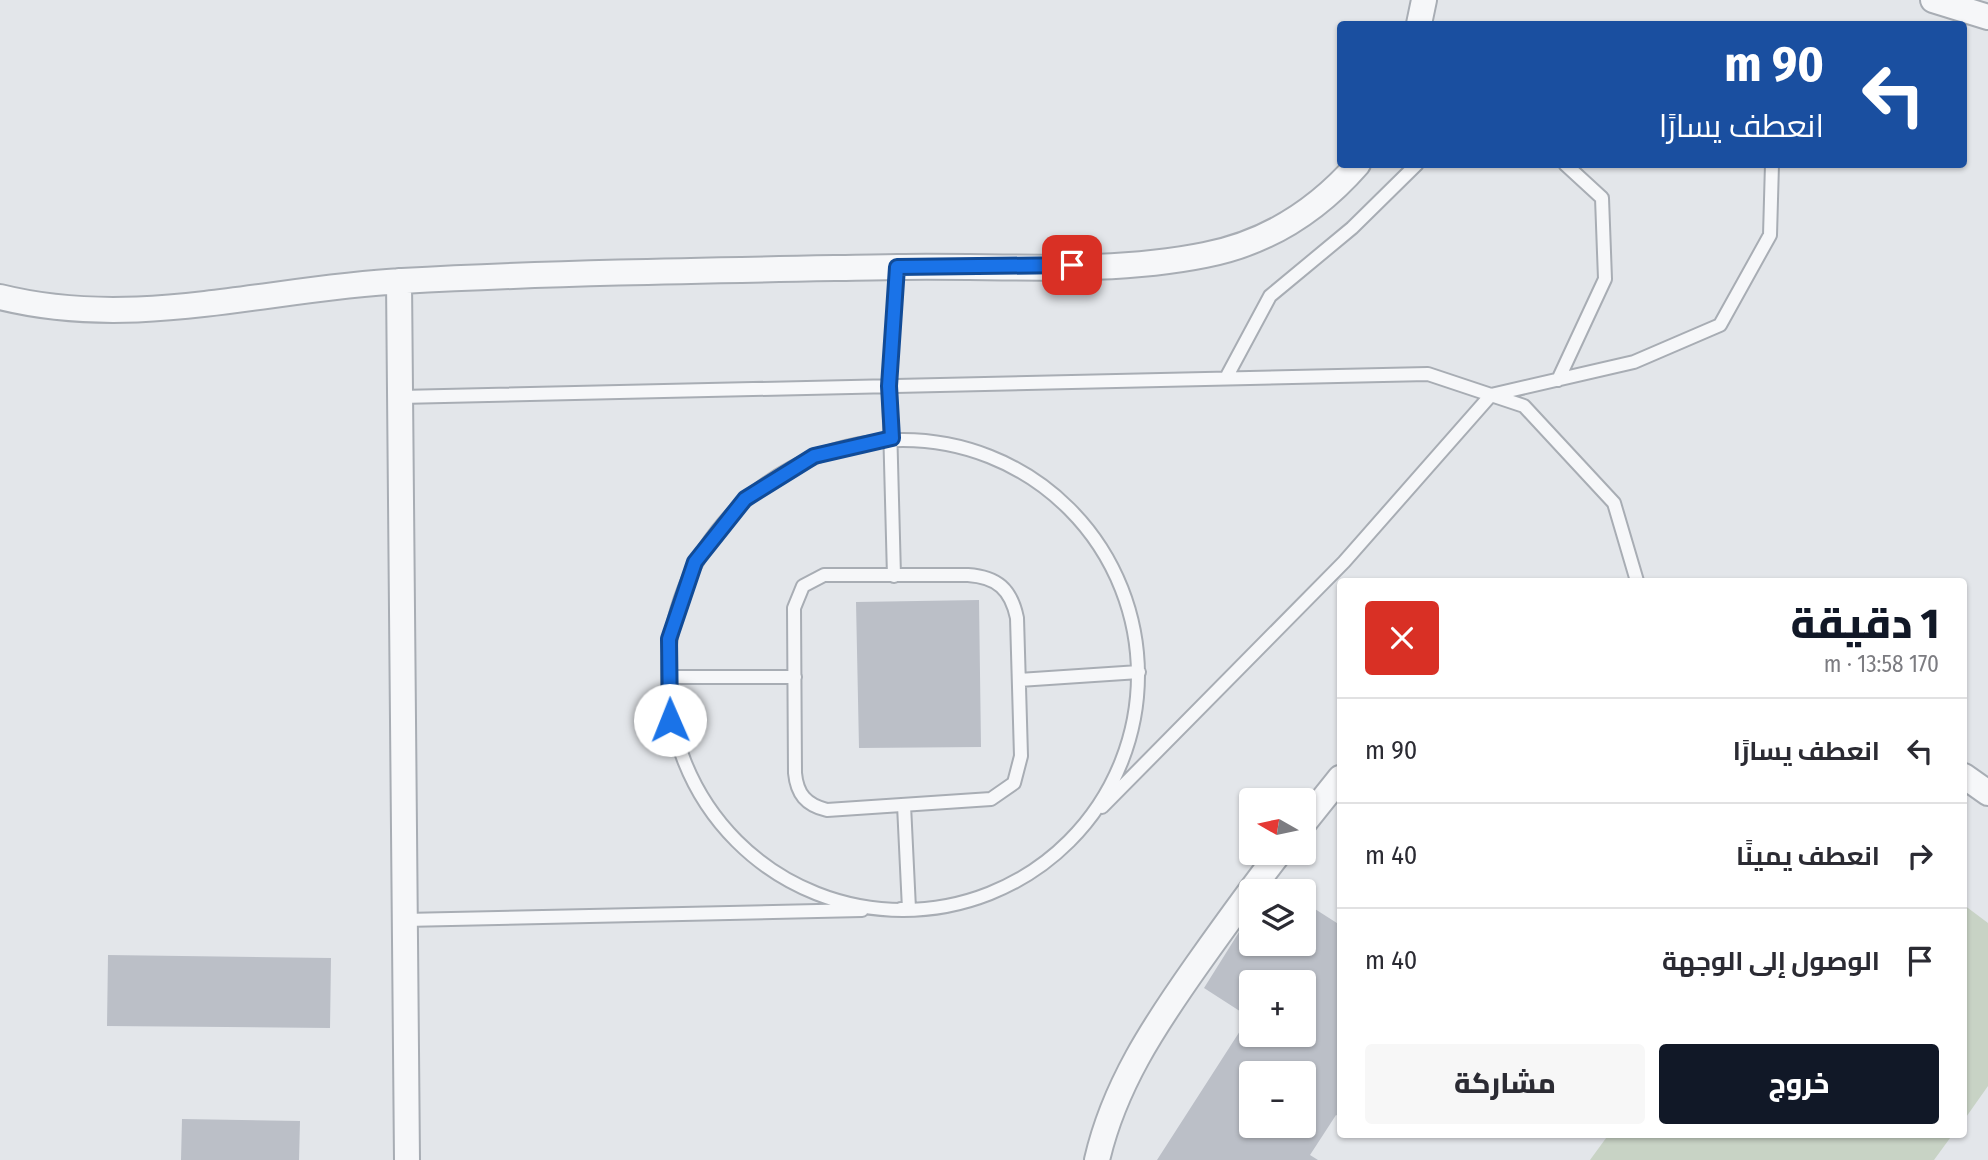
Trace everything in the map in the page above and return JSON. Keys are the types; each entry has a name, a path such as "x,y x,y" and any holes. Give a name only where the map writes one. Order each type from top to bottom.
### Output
{"street":[{"path":"1420,21 1424,0"},
{"path":"1933,0 1988,17"},
{"path":"0,297 70,308 148,311 399,281 897,267 1122,265 1205,256 1254,243 1298,219 1337,188 1354,168"},
{"path":"399,281 407,1160"},
{"path":"1967,778 1988,793"},
{"path":"1316,808 1337,782"},
{"path":"1097,1160 1106,1122 1145,1040 1270,865"}],"lane":[{"path":"1226,378 1270,296 1352,228 1413,168"},
{"path":"1558,380 1605,279 1602,198 1569,168"},
{"path":"404,920 909,909 974,902 1041,868 1344,562 1492,395 1634,362 1720,325 1770,235 1772,168"},
{"path":"894,576 889,386 897,267"},
{"path":"400,397 1428,373 1524,406 1614,503 1636,578"},
{"path":"909,909 820,899 751,858 699,796 670,720 669,639 695,562 745,499 814,456 892,438 967,447 1035,479 1091,531 1126,598 1139,672 1128,747 1095,814"},
{"path":"824,575 894,576 986,576 1002,585 1013,600 1017,618 1021,756 1014,783 991,799 827,810 807,802 800,794 794,773 794,608 803,586 824,575"},
{"path":"1019,680 1139,672"},
{"path":"670,677 795,677"},
{"path":"904,805 909,909"}],"green space":[{"path":"1967,907 1988,923 1988,1086 1967,1116"},
{"path":"1606,1138 1950,1138 1934,1160 1590,1160"}],"building":[{"path":"979,600 981,747 859,748 856,602"},
{"path":"1316,910 1337,923 1337,1116 1310,1155 1318,1160 1157,1160 1239,1033 1239,1047 1316,1047 1316,970 1239,970 1239,1011 1204,988 1239,932 1239,956 1316,956"},
{"path":"108,955 331,958 330,1028 107,1026"},
{"path":"182,1119 300,1121 299,1160 181,1160"}],"route":[{"path":"670,720 669,639 695,562 745,499 814,456 892,438 889,386 897,267 1072,265"}]}
